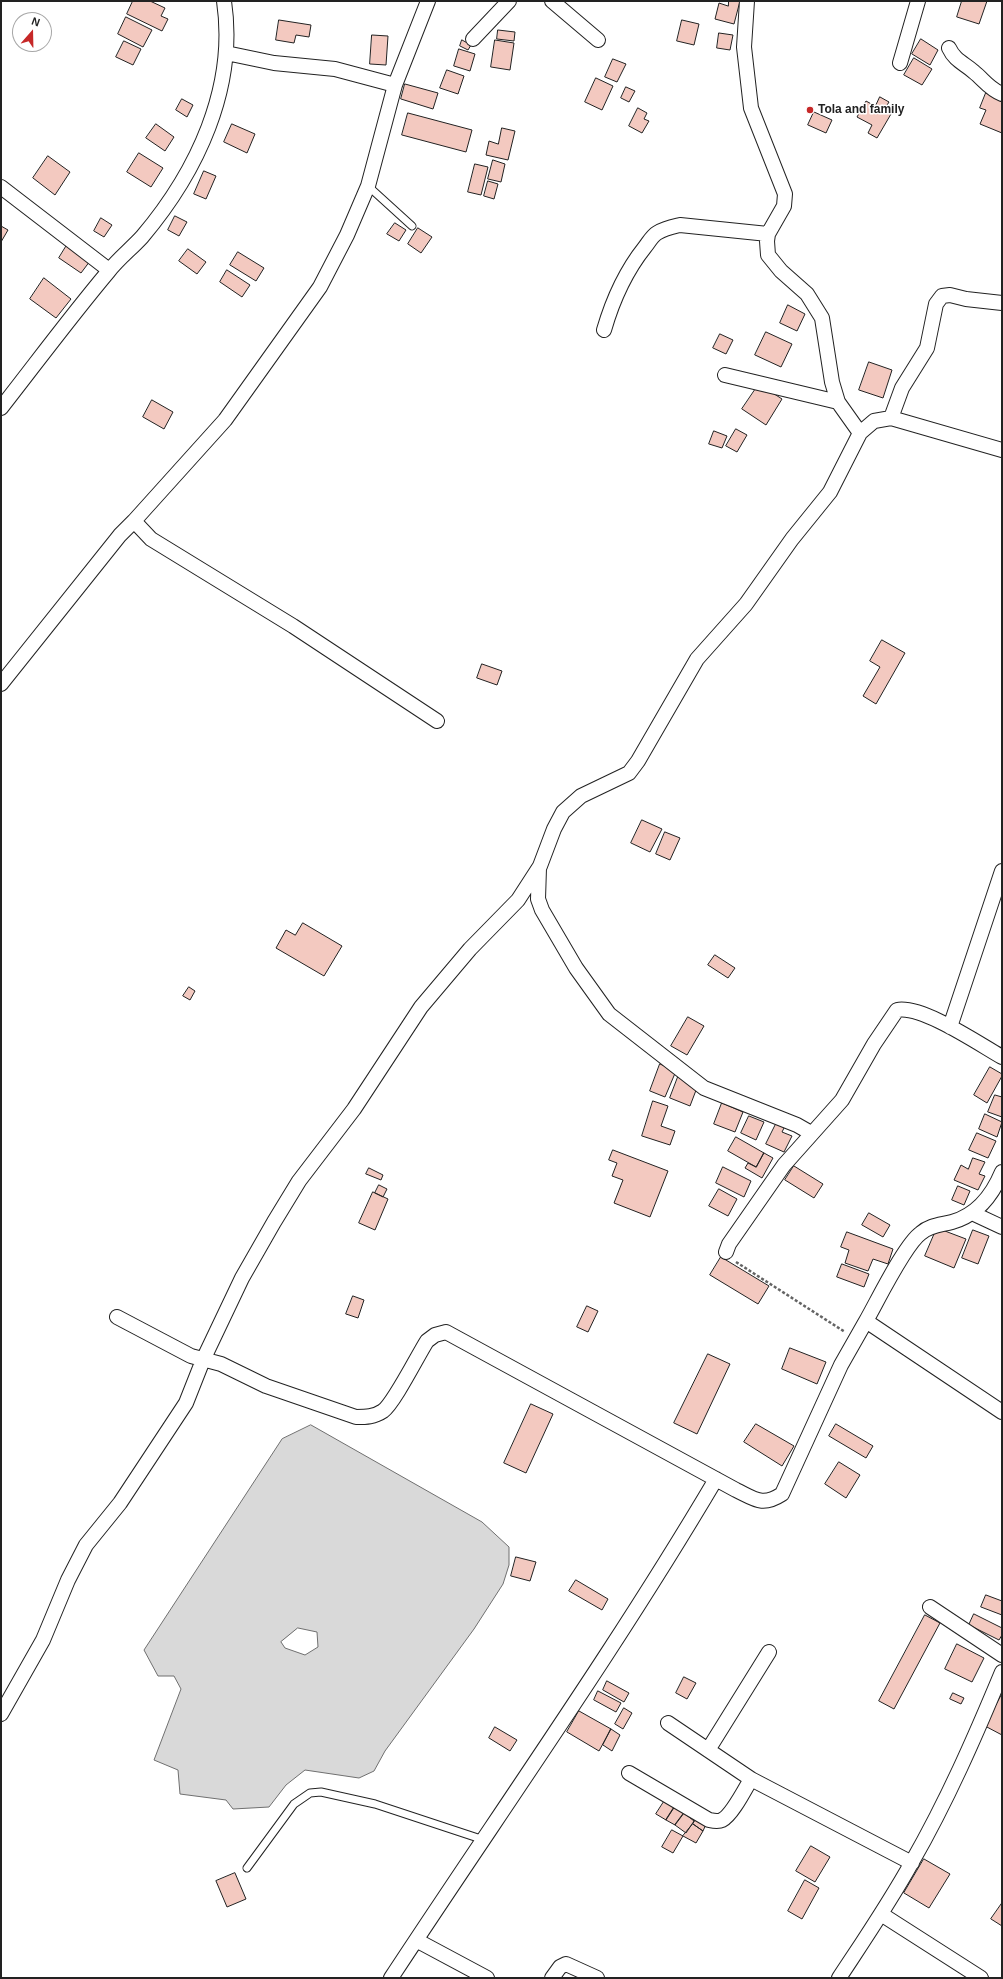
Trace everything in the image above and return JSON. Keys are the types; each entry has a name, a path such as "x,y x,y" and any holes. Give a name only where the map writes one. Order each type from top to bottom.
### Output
{"street":[{"path":"1,408 109,270 141,237 178,188 200,149 216,109 226,53 227,21 224,1"},
{"path":"1,684 120,535 225,420 320,287 347,235 368,186 395,85 428,1"},
{"path":"473,39 509,1"},
{"path":"552,1 598,40"},
{"path":"747,1 744,47 751,108 785,194 783,210 768,234 768,254 781,271 807,294 822,318 832,382 838,402 860,433"},
{"path":"900,63 918,1"},
{"path":"949,48 957,61 976,73 990,88 1002,94"},
{"path":"226,53 274,62 335,70 395,85"},
{"path":"2,190 74,242 109,270"},
{"path":"604,330 610,306 620,284 634,261 656,234 667,227 680,226 768,234"},
{"path":"891,418 902,388 927,348 934,310 942,296 950,295 966,299 1002,303"},
{"path":"725,375 838,402"},
{"path":"1,1714 43,1640 68,1580 86,1545 120,1503 186,1403 203,1360 242,1278 299,1181 354,1109 421,1007 470,949 518,900 540,866 554,829 563,812 581,796 629,773 638,761 697,659 746,604 792,539 830,492 860,433 874,421 891,418 1002,450"},
{"path":"134,521 151,539 293,626 437,721"},
{"path":"540,866 538,899 542,910 576,968 609,1014 704,1088 797,1125 811,1133"},
{"path":"950,1027 1002,871"},
{"path":"726,1252 729,1244 764,1192 811,1133 832,1113 842,1100 874,1044 897,1010 905,1009 916,1011 950,1027 1002,1057"},
{"path":"117,1317 191,1356 221,1364 266,1386 314,1404 356,1417 371,1417 384,1411 427,1341 435,1335 446,1332 716,1479 761,1502 771,1501 782,1494 841,1364 903,1256 919,1234 931,1226 965,1218 978,1210 1002,1172"},
{"path":"972,1213 1002,1227"},
{"path":"866,1321 1002,1412"},
{"path":"392,1978 672,1553 716,1479"},
{"path":"930,1607 1002,1655"},
{"path":"708,1750 769,1652"},
{"path":"839,1978 912,1863 962,1764 1002,1672"},
{"path":"668,1723 751,1778 912,1863"},
{"path":"629,1773 709,1820 717,1821 723,1819 729,1814 751,1778"},
{"path":"881,1914 981,1978"},
{"path":"416,1940 488,1978"},
{"path":"552,1978 563,1964 597,1978"}],"lane":[{"path":"368,186 412,226"},
{"path":"247,1868 294,1804 310,1793 321,1792 375,1804 484,1840"}],"path":[{"path":"726,1252 729,1257 745,1268 855,1338"}],"shaded area":[{"path":"311,1425 482,1522 509,1547 509,1565 503,1584 474,1629 385,1751 374,1771 359,1778 305,1770 286,1785 269,1807 233,1809 226,1800 180,1794 178,1770 154,1760 181,1689 174,1676 158,1676 144,1650 282,1439","holes":["298,1628 317,1632 318,1647 305,1655 285,1648 281,1642"]}],"building":[{"path":"133,1 150,1 165,8 161,16 168,19 162,31 127,14"},
{"path":"729,1 740,1 734,24 715,19 719,3 728,6"},
{"path":"962,1 987,1 979,24 957,17"},
{"path":"126,17 152,30 143,47 118,34"},
{"path":"279,20 311,25 309,37 296,35 294,43 276,40"},
{"path":"682,20 699,24 694,45 677,41"},
{"path":"498,30 515,32 514,41 497,39"},
{"path":"719,33 733,35 730,50 717,48"},
{"path":"372,35 388,36 386,65 370,64"},
{"path":"921,39 938,50 930,65 912,54"},
{"path":"462,40 471,45 468,50 460,46"},
{"path":"495,40 514,43 510,70 491,67"},
{"path":"124,41 141,49 133,65 116,57"},
{"path":"459,49 475,54 470,71 454,66"},
{"path":"914,58 932,69 922,85 904,75"},
{"path":"613,59 626,64 617,82 605,77"},
{"path":"447,70 464,76 458,94 440,88"},
{"path":"596,78 613,86 602,110 585,102"},
{"path":"405,84 438,93 433,109 401,99"},
{"path":"626,87 635,91 629,102 621,98"},
{"path":"986,93 1002,100 1002,133 980,124 986,110 980,108"},
{"path":"880,97 889,102 884,110 891,114 877,138 868,133 872,125 857,117 866,101 875,106"},
{"path":"182,99 193,105 187,117 176,110"},
{"path":"638,108 647,113 644,119 649,121 642,133 629,126"},
{"path":"814,112 832,120 826,133 808,125"},
{"path":"408,113 472,130 466,152 402,135"},
{"path":"156,124 174,137 165,151 146,138"},
{"path":"232,124 255,134 247,153 224,142"},
{"path":"502,128 515,131 508,160 486,155 489,141 498,144"},
{"path":"139,153 163,168 151,187 127,172"},
{"path":"48,156 70,172 55,195 33,178"},
{"path":"493,160 505,164 501,182 488,179"},
{"path":"475,164 488,167 481,195 468,192"},
{"path":"204,171 216,176 206,199 194,194"},
{"path":"488,181 498,184 494,199 484,196"},
{"path":"175,216 187,222 179,236 168,230"},
{"path":"101,218 112,225 104,237 94,231"},
{"path":"395,223 406,230 399,241 387,234"},
{"path":"1,226 8,230 1,242"},
{"path":"418,228 432,237 421,253 408,244"},
{"path":"67,245 90,261 81,273 59,258"},
{"path":"188,249 206,262 197,274 179,261"},
{"path":"238,252 264,268 256,281 230,265"},
{"path":"227,270 250,285 242,297 220,282"},
{"path":"44,278 71,299 56,318 30,299"},
{"path":"788,305 805,314 797,331 780,323"},
{"path":"766,332 792,344 781,367 755,355"},
{"path":"720,334 733,340 726,354 713,348"},
{"path":"869,362 892,370 883,398 859,390"},
{"path":"759,384 782,399 766,425 742,409"},
{"path":"152,400 173,412 164,429 143,417"},
{"path":"736,429 747,435 737,452 726,446"},
{"path":"714,431 727,436 722,448 709,444"},
{"path":"882,640 905,653 876,704 863,696 880,667 870,661"},
{"path":"482,664 502,671 497,685 477,678"},
{"path":"642,820 662,829 650,852 631,843"},
{"path":"665,832 680,838 670,860 656,854"},
{"path":"303,923 342,946 324,976 276,948 286,930 295,935"},
{"path":"715,955 735,968 728,978 708,965"},
{"path":"189,987 195,991 190,1000 183,996"},
{"path":"688,1017 704,1026 687,1055 671,1046"},
{"path":"660,1064 676,1071 665,1097 650,1091"},
{"path":"990,1067 1002,1074 1002,1076 987,1103 974,1095"},
{"path":"678,1077 698,1085 690,1106 670,1098"},
{"path":"995,1095 1002,1097 1002,1117 988,1112"},
{"path":"653,1101 668,1106 661,1126 675,1131 670,1145 642,1136"},
{"path":"722,1103 743,1112 735,1132 714,1124"},
{"path":"985,1114 1002,1122 997,1137 979,1129"},
{"path":"749,1116 764,1122 756,1140 741,1133"},
{"path":"778,1120 786,1124 782,1132 792,1136 784,1152 766,1144"},
{"path":"977,1133 996,1141 988,1158 969,1150"},
{"path":"736,1137 764,1153 756,1167 728,1151"},
{"path":"613,1150 668,1171 650,1217 614,1203 623,1180 612,1176 617,1163 609,1160"},
{"path":"764,1153 773,1158 762,1178 745,1168 748,1163 756,1167"},
{"path":"973,1158 985,1162 979,1174 985,1176 978,1190 954,1180 961,1165 968,1169"},
{"path":"794,1166 823,1184 814,1198 785,1180"},
{"path":"723,1167 751,1181 744,1197 716,1183"},
{"path":"369,1168 383,1175 381,1180 366,1174"},
{"path":"379,1185 387,1189 383,1197 375,1193"},
{"path":"958,1186 970,1191 964,1205 952,1200"},
{"path":"719,1189 737,1199 728,1216 709,1206"},
{"path":"373,1192 388,1199 375,1230 359,1223"},
{"path":"869,1213 890,1225 883,1237 862,1225"},
{"path":"937,1228 966,1239 954,1268 925,1256"},
{"path":"973,1230 989,1236 978,1264 962,1258"},
{"path":"847,1232 893,1249 888,1264 873,1259 868,1271 845,1263 849,1250 841,1247"},
{"path":"721,1257 769,1286 758,1304 710,1275"},
{"path":"842,1264 869,1274 864,1287 837,1277"},
{"path":"353,1296 364,1300 358,1318 346,1314"},
{"path":"587,1306 598,1311 588,1332 577,1327"},
{"path":"790,1348 826,1362 817,1384 782,1369"},
{"path":"708,1354 730,1364 697,1434 674,1423"},
{"path":"531,1404 553,1414 526,1473 504,1463"},
{"path":"756,1424 794,1446 782,1466 744,1442"},
{"path":"836,1424 873,1446 866,1458 829,1436"},
{"path":"839,1462 860,1475 846,1498 825,1484"},
{"path":"516,1557 536,1562 530,1581 511,1576"},
{"path":"576,1580 608,1599 602,1610 569,1591"},
{"path":"986,1595 1002,1601 1002,1615 981,1607"},
{"path":"974,1614 1002,1628 1002,1635 999,1640 969,1625"},
{"path":"925,1615 940,1623 894,1709 879,1701"},
{"path":"957,1644 984,1658 972,1682 945,1669"},
{"path":"684,1677 696,1683 687,1699 676,1693"},
{"path":"607,1681 629,1693 624,1702 603,1690"},
{"path":"598,1691 621,1703 616,1712 594,1700"},
{"path":"953,1693 964,1698 961,1704 950,1699"},
{"path":"1001,1696 1002,1697 1002,1735 985,1726"},
{"path":"624,1708 632,1713 623,1729 615,1724"},
{"path":"579,1711 611,1729 599,1751 567,1732"},
{"path":"495,1727 517,1740 510,1751 489,1738"},
{"path":"611,1729 620,1735 612,1751 603,1745"},
{"path":"667,1797 677,1803 666,1820 656,1814"},
{"path":"675,1806 684,1813 675,1825 666,1820"},
{"path":"684,1813 694,1821 686,1833 675,1825"},
{"path":"699,1815 707,1822 703,1831 693,1824"},
{"path":"693,1824 703,1831 696,1843 683,1836"},
{"path":"672,1830 683,1836 673,1853 662,1847"},
{"path":"811,1846 830,1857 815,1882 796,1871"},
{"path":"924,1859 950,1874 929,1908 904,1893"},
{"path":"235,1873 246,1899 227,1907 216,1881"},
{"path":"805,1880 819,1888 802,1919 788,1911"},
{"path":"1002,1903 1002,1926 991,1919"}],"place":[{"name":"Tola and family","path":"810,110"}]}
